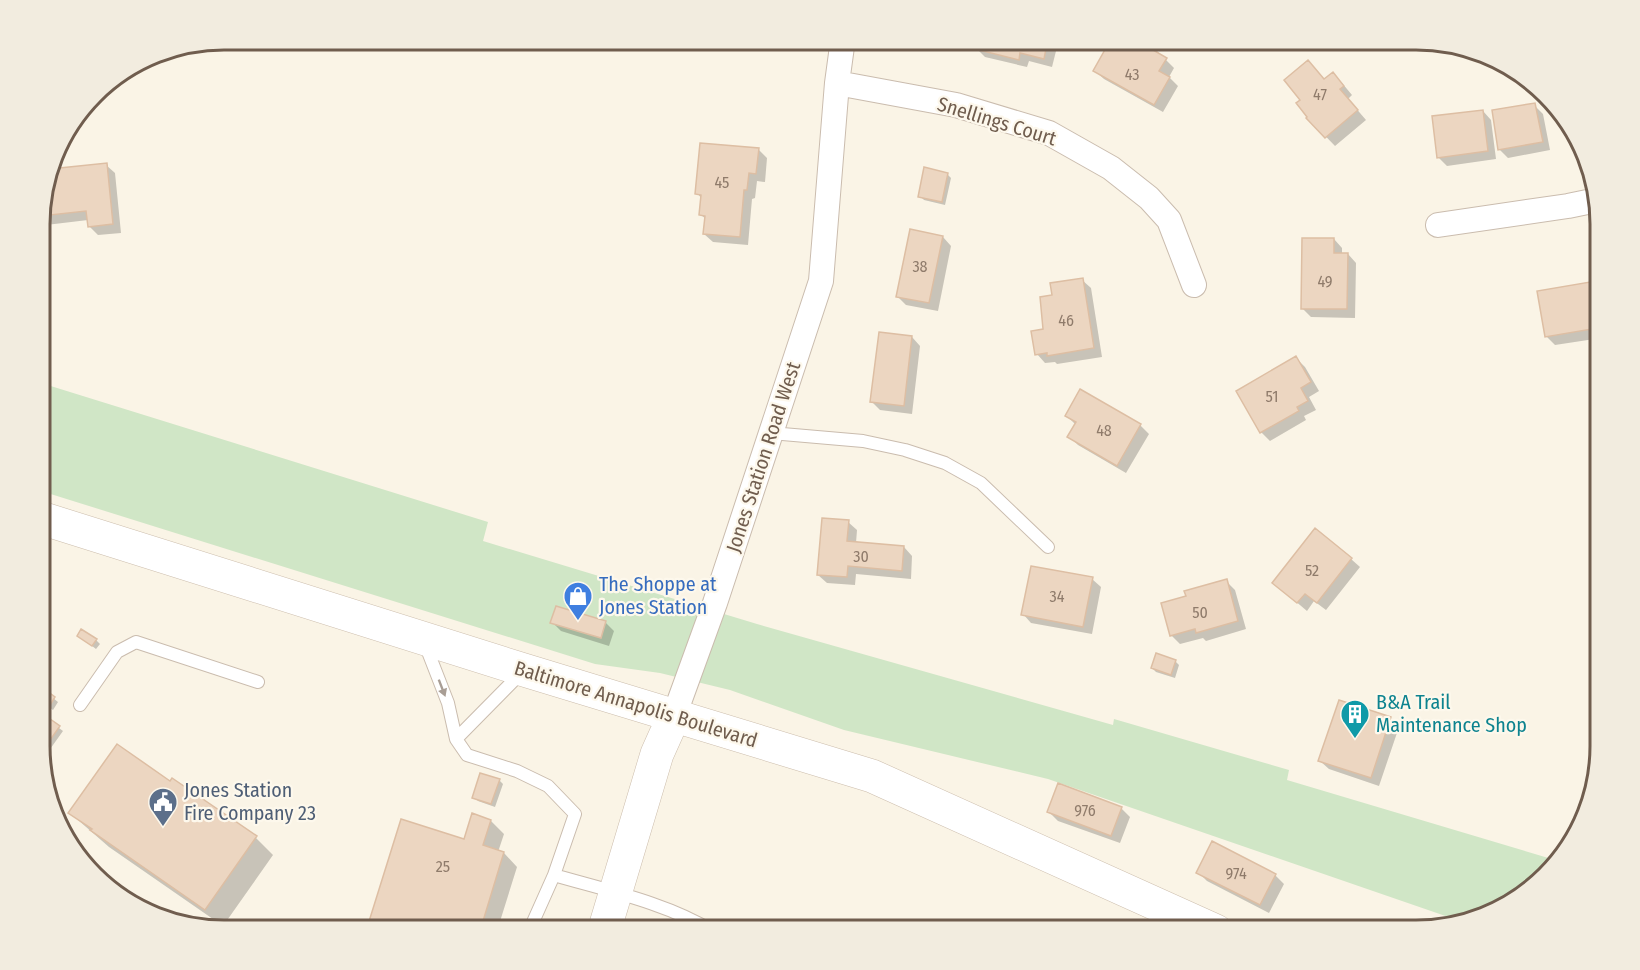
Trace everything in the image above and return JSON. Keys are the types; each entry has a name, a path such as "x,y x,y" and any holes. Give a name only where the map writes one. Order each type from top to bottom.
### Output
{"street":[{"name":"Jones Station Road West","path":"607,920 657,754 674,716 715,603 821,281 842,50"},
{"name":"Snellings Court","path":"837,84 956,105 1049,133 1111,168 1149,198 1169,220 1194,285"},
{"path":"1438,225 1589,202"},
{"name":"Baltimore Annapolis Boulevard","path":"50,521 524,670 872,776 1192,920"}],"lane":[{"path":"771,433 863,441 905,450 945,463 981,483 1048,547"},
{"path":"423,638 448,703 456,739 467,755 517,771 548,786 575,814 554,875 534,920"},
{"path":"80,705 117,652 136,642 258,682"},
{"path":"456,739 524,670"},
{"path":"554,875 614,892 695,920"}],"green space":[{"path":"50,386 488,522 483,541 757,624 1113,725 1114,719 1289,770 1287,780 1549,858 1522,885 1493,903 1449,917 1048,779 844,730 730,690 660,673 595,664 50,494"}],"building":[{"path":"979,50 1046,50 1044,59 1020,53 1019,60"},
{"path":"1105,50 1153,50 1167,58 1159,71 1170,77 1154,105 1093,71"},
{"path":"1308,60 1324,79 1333,72 1344,86 1340,89 1358,110 1325,138 1306,118 1296,103 1300,100 1284,80"},
{"path":"1535,103 1543,142 1498,150 1492,110"},
{"path":"1483,110 1488,151 1437,158 1432,116"},
{"path":"700,143 759,148 756,174 749,173 747,190 744,190 740,237 703,234 705,216 699,215 701,195 695,194"},
{"path":"107,163 113,224 88,227 86,211 50,215 55,179 59,168"},
{"path":"924,167 948,173 942,202 918,197"},
{"path":"910,229 943,236 929,303 896,297"},
{"path":"1302,238 1334,238 1334,253 1348,253 1347,309 1301,309"},
{"path":"1083,278 1094,348 1047,356 1047,353 1035,355 1031,331 1043,329 1040,297 1052,295 1050,283"},
{"path":"1590,282 1590,329 1545,337 1537,291"},
{"path":"879,332 912,336 904,406 870,402"},
{"path":"1296,356 1311,382 1301,388 1308,401 1297,407 1299,411 1260,433 1236,391"},
{"path":"1080,389 1141,424 1117,466 1067,437 1076,422 1065,416"},
{"path":"822,518 849,520 847,541 904,546 902,571 848,566 847,577 817,575"},
{"path":"1315,528 1352,558 1317,603 1305,594 1297,603 1272,583"},
{"path":"1031,566 1093,577 1083,627 1021,615"},
{"path":"1227,579 1238,621 1196,633 1195,629 1170,636 1161,603 1186,596 1184,591"},
{"name":"The Shoppe at Jones Station","path":"556,606 606,621 601,638 550,623"},
{"path":"81,629 97,639 92,646 77,636"},
{"path":"1156,653 1176,660 1171,675 1151,668"},
{"path":"50,693 55,697 50,705"},
{"name":"B&A Trail Maintenance Shop","path":"1339,700 1391,717 1371,778 1318,761"},
{"path":"50,719 60,726 50,740"},
{"path":"117,744 170,781 172,778 257,836 205,910 68,813"},
{"path":"480,773 500,779 491,804 472,798"},
{"path":"1058,783 1122,807 1111,836 1047,812"},
{"path":"472,813 491,820 483,845 504,852 483,920 369,920 401,819 464,839"},
{"path":"1212,841 1276,874 1260,905 1196,873"}],"place":[{"name":"The Shoppe at Jones Station","path":"578,622"},
{"name":"B&A Trail Maintenance Shop","path":"1355,740"},
{"name":"Jones Station Fire Company 23","path":"163,828"}]}
